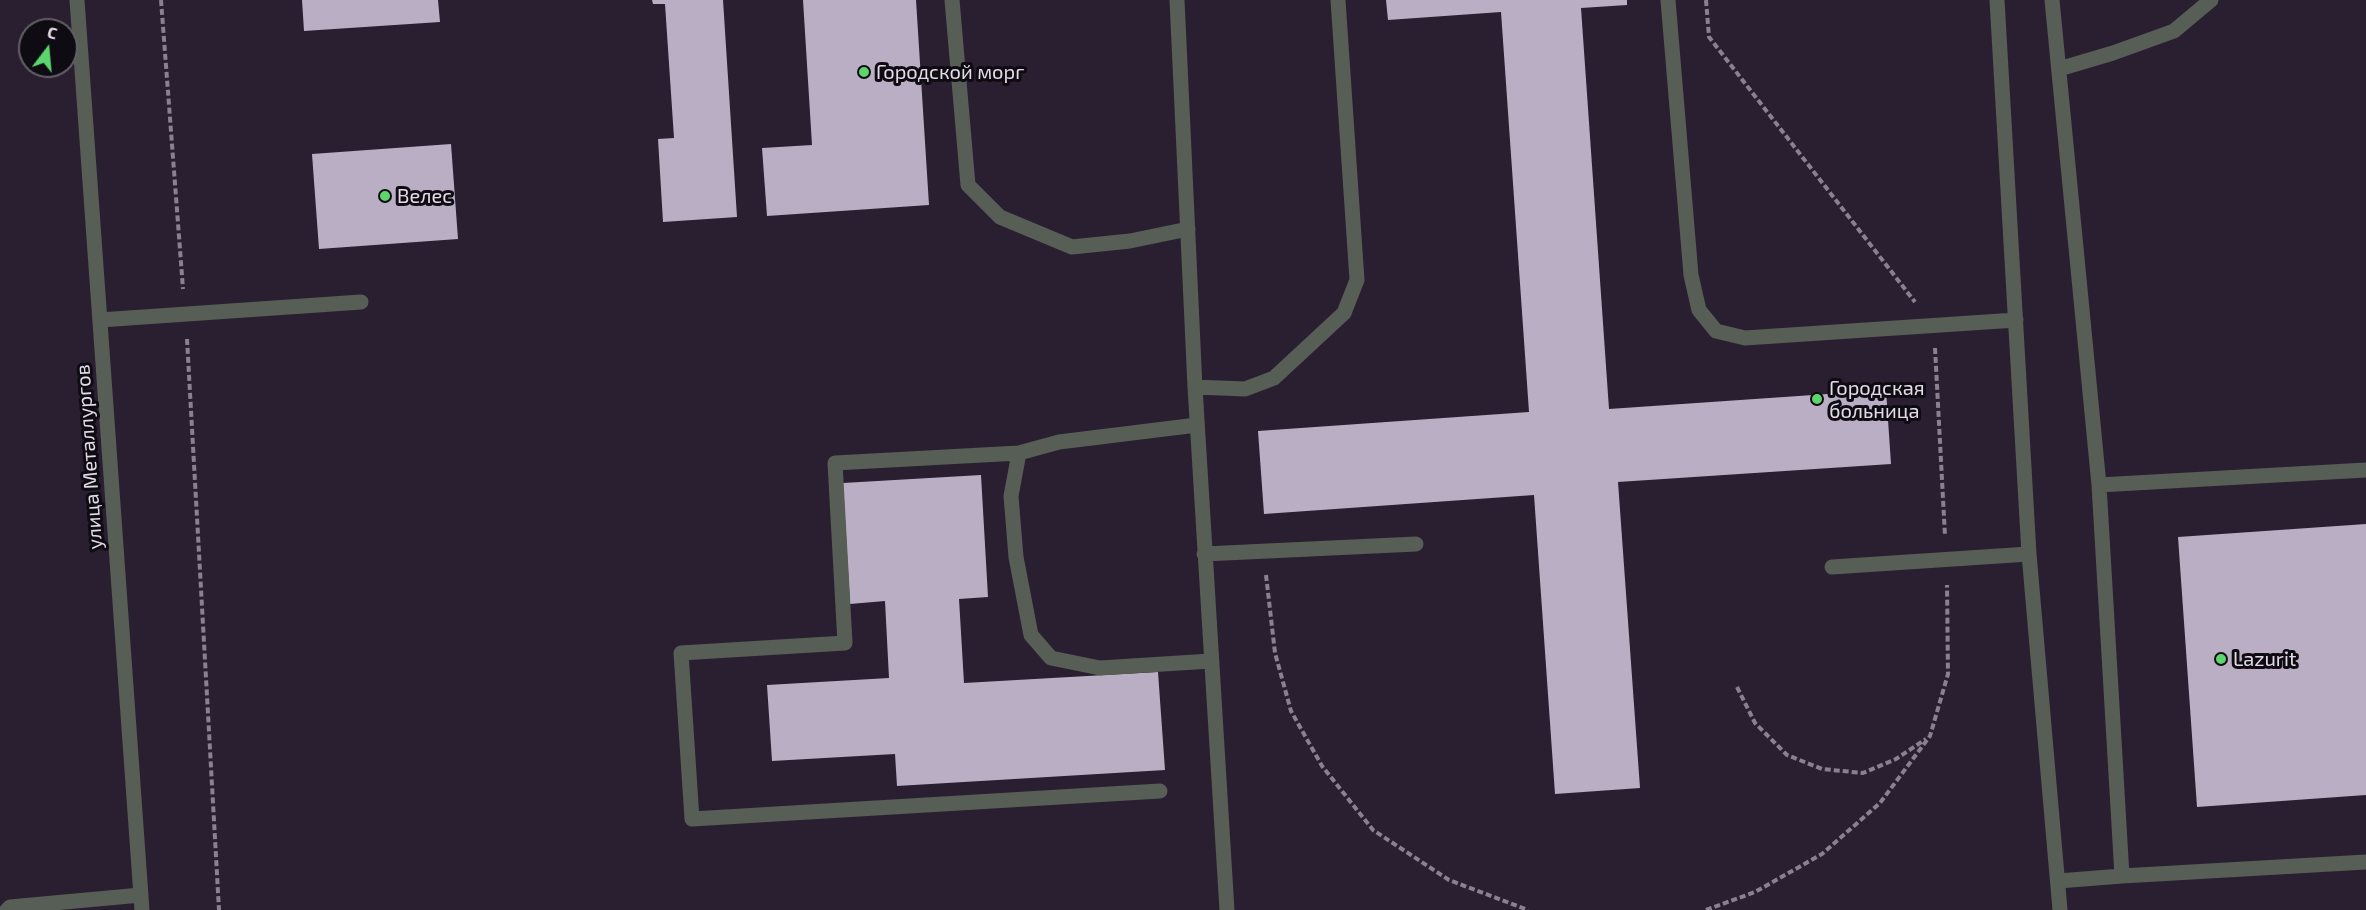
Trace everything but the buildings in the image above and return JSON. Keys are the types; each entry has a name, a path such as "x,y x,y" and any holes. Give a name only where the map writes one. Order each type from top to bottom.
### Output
{"street":[{"name":"улица Металлургов","path":"77,0 142,903"},
{"path":"952,0 968,185 1000,217 1072,248 1130,241 1188,229"},
{"path":"1177,0 1204,554 1227,910"},
{"path":"1195,387 1245,389 1274,378 1344,313 1357,280 1338,0"},
{"path":"1668,0 1691,275 1699,310 1716,331 1746,338 2016,320"},
{"path":"1997,0 2029,554 2060,910"},
{"path":"2052,0 2099,485 2122,876"},
{"path":"2059,69 2174,31 2211,0"},
{"path":"100,320 361,302"},
{"path":"1160,791 692,819 681,653 845,643 835,463 1019,453 1059,442 1197,424"},
{"path":"1019,453 1011,496 1016,557 1031,635 1051,658 1101,668 1210,661"},
{"path":"2099,485 2366,470"},
{"path":"1204,554 1416,544"},
{"path":"1832,567 2029,554"},
{"path":"2058,881 2366,862"},
{"path":"7,910 10,907 142,903"}],"path":[{"path":"161,0 185,314 219,910"},
{"path":"1706,0 1708,37 1933,325 1946,559 1948,674 1930,736 1880,803 1822,854 1755,892 1706,910"},
{"path":"1265,550 1275,653 1291,711 1322,766 1373,830 1449,880 1528,910"},
{"path":"1737,687 1755,723 1787,755 1822,769 1863,773 1896,759 1930,736"}],"place":[{"name":"Городской морг","path":"864,72"},
{"name":"Велес","path":"385,196"},
{"name":"Городская больница","path":"1817,399"},
{"name":"Lazurit","path":"2221,659"}]}
